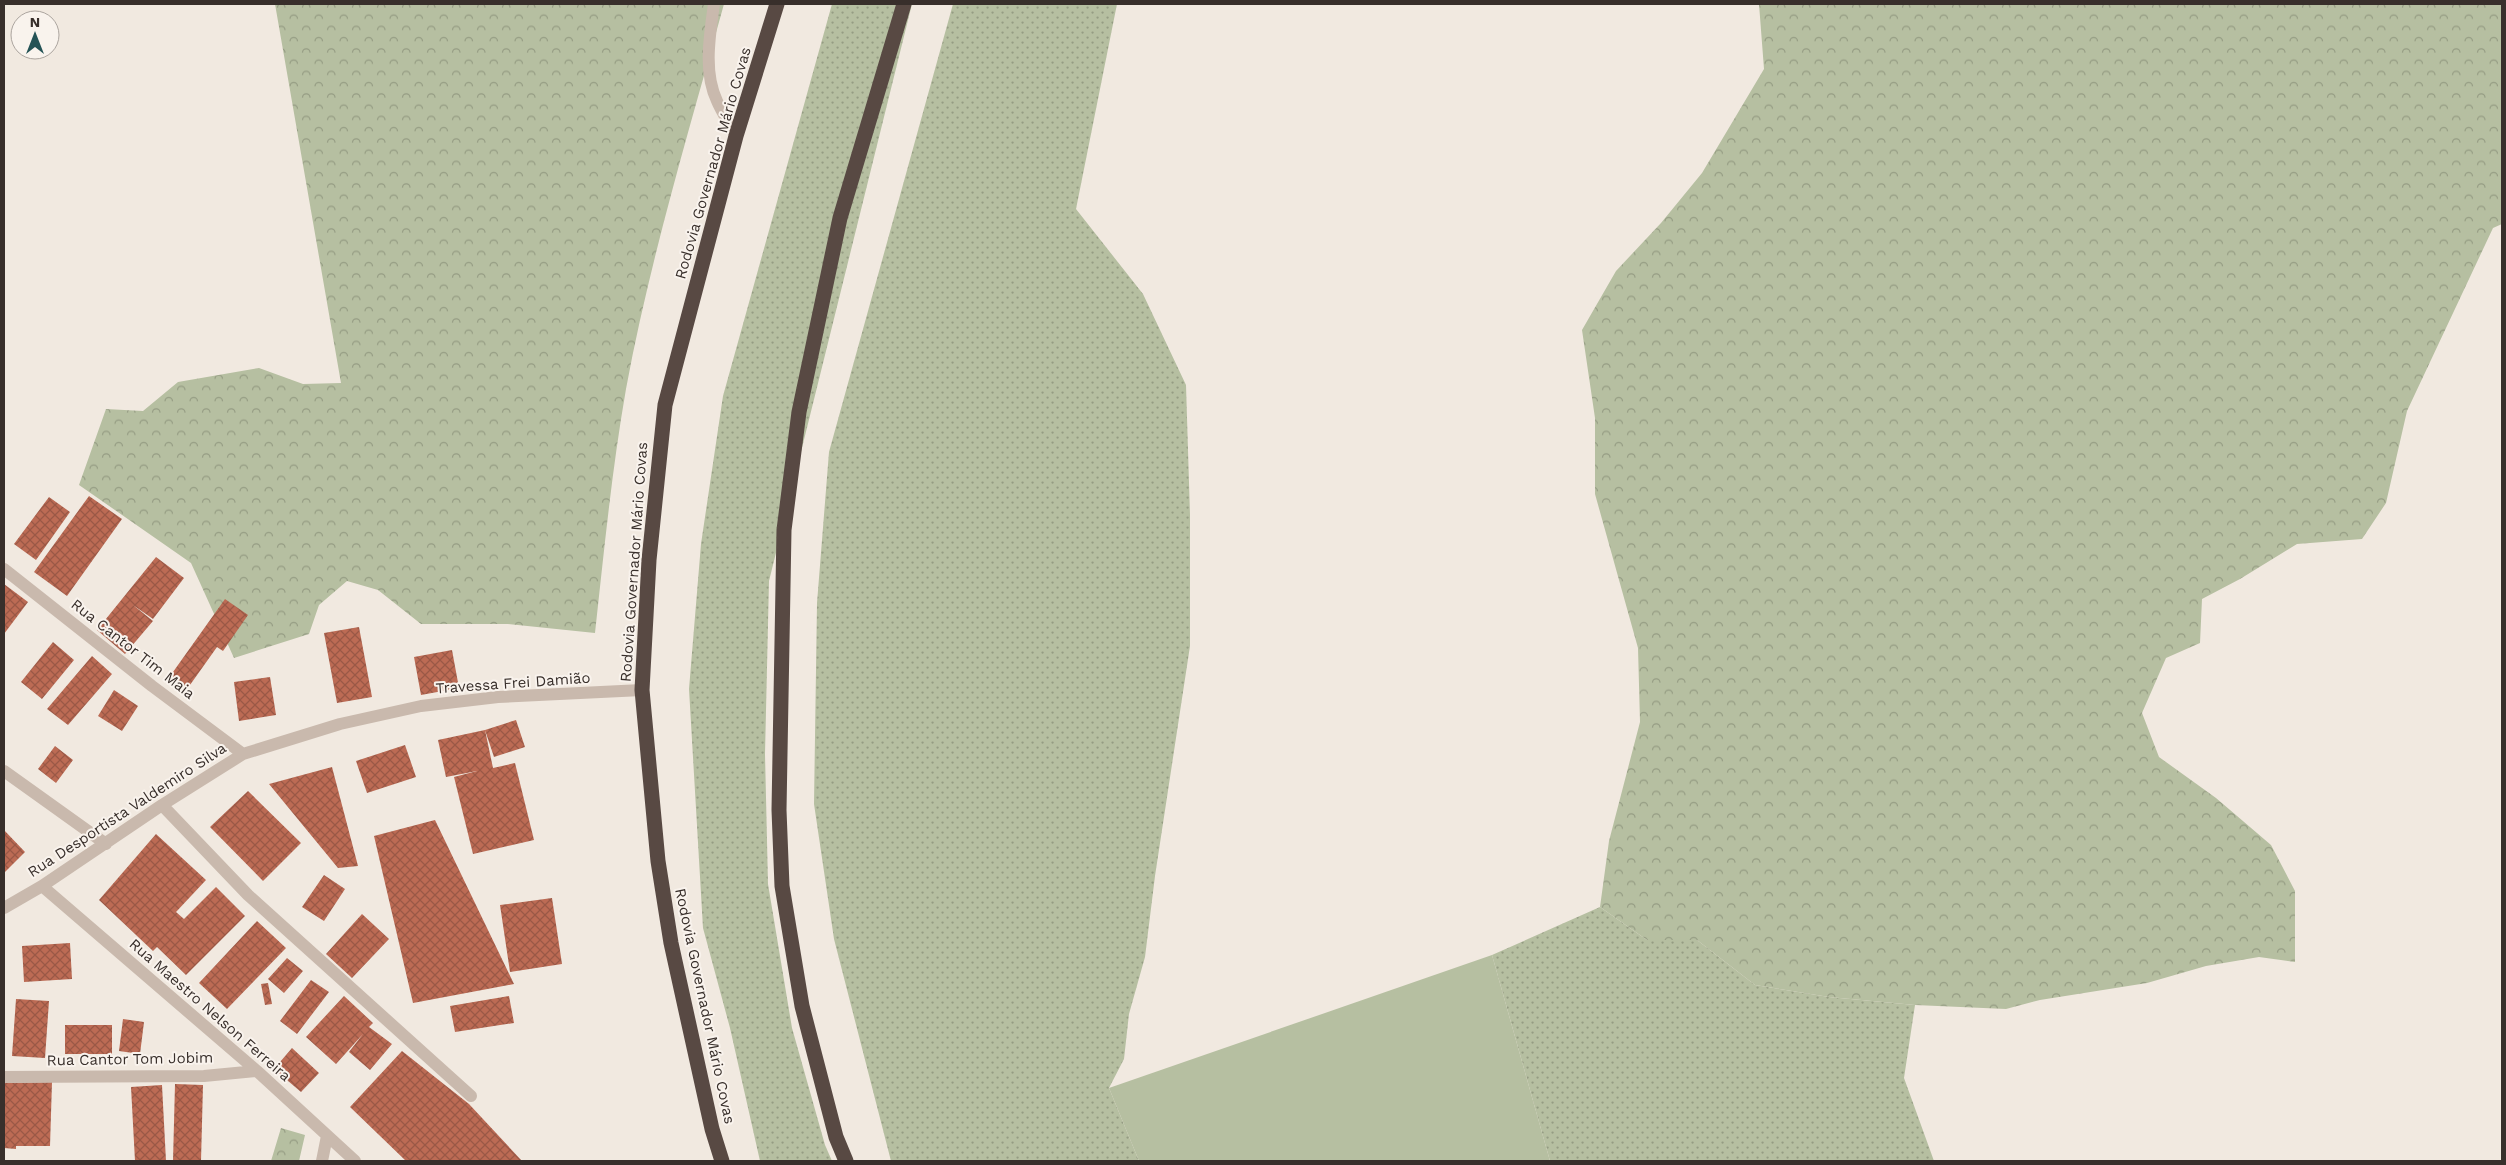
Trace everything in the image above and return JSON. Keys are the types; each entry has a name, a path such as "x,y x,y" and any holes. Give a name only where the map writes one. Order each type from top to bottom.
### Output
{"highway":[{"name":"Rodovia Governador Mário Covas","path":"722,1161 712,1129 671,943 658,862 642,690 649,560 664,406 736,136 777,4"},
{"path":"846,1161 836,1137 802,1006 782,886 779,810 784,530 799,412 840,218 904,4"}],"street":[{"path":"714,4 709,51 711,76 716,100 736,136"},
{"name":"Rua Cantor Tim Maia","path":"4,569 152,686 243,754"},
{"name":"Travessa Frei Damião","path":"243,754 340,724 421,706 498,697 642,690"},
{"name":"Rua Desportista Valdemiro Silva","path":"4,908 42,886 162,805 243,754"},
{"path":"4,771 106,844"},
{"path":"162,805 248,895 471,1096"},
{"name":"Rua Maestro Nelson Ferreira","path":"42,886 257,1071 355,1161"},
{"name":"Rua Cantor Tom Jobim","path":"4,1077 204,1076 257,1071"},
{"path":"322,1161 326,1136"}],"green space":[{"path":"275,4 724,4 658,244 636,340 617,449 595,633 508,624 421,624 378,590 347,581 319,605 309,634 234,658 191,563 79,485 106,409 143,411 178,382 259,368 303,384 341,383"},
{"path":"832,4 912,4 769,581 765,754 768,884 792,1028 825,1145 832,1161 760,1161 730,1028 703,928 689,689 701,544 723,396"},
{"path":"953,4 1117,4 1076,209 1143,294 1186,385 1190,515 1190,646 1155,876 1145,957 1129,1014 1124,1059 1109,1088 1139,1161 891,1161 834,939 814,804 817,603 829,452"},
{"path":"1759,4 2502,4 2502,224 2493,228 2407,411 2386,503 2362,539 2297,544 2240,579 2202,599 2200,643 2166,658 2142,713 2159,757 2216,798 2271,845 2295,891 2295,962 2259,957 2206,966 2147,983 2040,1000 2006,1009 1915,1005 1829,997 1755,985 1697,940 1647,940 1600,907 1609,841 1640,722 1638,648 1595,494 1595,418 1582,330 1616,271 1661,223 1702,173 1764,69"},
{"path":"1600,907 1647,940 1697,940 1755,985 1829,997 1915,1005 1904,1078 1934,1161 1550,1161 1492,955"},
{"path":"1492,955 1550,1161 1139,1161 1109,1088"},
{"path":"281,1128 305,1135 299,1161 271,1161"}],"building":[{"path":"89,496 122,519 67,596 34,572"},
{"path":"49,497 70,512 36,560 14,544"},
{"path":"156,557 184,578 153,619 133,605 153,621 125,654 97,630"},
{"path":"4,584 28,602 4,634"},
{"path":"225,599 248,615 223,651 217,647 185,692 168,679"},
{"path":"359,627 372,697 337,703 324,633"},
{"path":"53,642 74,660 42,699 21,682"},
{"path":"452,650 459,688 421,695 414,657"},
{"path":"92,656 112,674 68,725 47,709"},
{"path":"270,677 276,715 239,721 234,682"},
{"path":"114,690 138,706 122,731 98,716"},
{"path":"516,720 525,747 494,757 485,730"},
{"path":"485,730 493,768 515,763 534,840 473,854 454,777 477,771 446,777 438,740"},
{"path":"405,745 416,777 367,793 356,761"},
{"path":"55,746 73,760 56,783 38,769"},
{"path":"332,767 358,866 338,868 269,784"},
{"path":"248,791 301,843 263,881 210,827"},
{"path":"435,820 514,984 413,1003 374,836"},
{"path":"4,830 25,852 4,873"},
{"path":"156,834 206,880 176,912 184,919 216,887 245,916 186,975 157,947 153,951 99,900"},
{"path":"324,875 345,889 324,921 302,907"},
{"path":"552,898 562,964 510,972 500,905"},
{"path":"362,914 389,939 352,978 326,954"},
{"path":"257,921 286,948 227,1009 199,983"},
{"path":"70,943 72,979 24,982 22,946"},
{"path":"287,958 303,971 284,993 268,979"},
{"path":"311,980 329,992 297,1034 280,1021"},
{"path":"268,983 272,1004 265,1005 261,984"},
{"path":"344,996 373,1023 369,1027 392,1044 370,1070 349,1052 363,1034 336,1064 306,1037"},
{"path":"509,996 514,1023 455,1032 450,1006"},
{"path":"16,999 49,1001 45,1058 12,1056"},
{"path":"123,1019 144,1022 140,1054 119,1051"},
{"path":"65,1025 112,1025 112,1054 65,1054"},
{"path":"292,1048 319,1073 301,1092 274,1069"},
{"path":"402,1051 469,1104 522,1161 406,1161 350,1107"},
{"path":"52,1082 50,1146 16,1146 16,1149 4,1148 4,1083"},
{"path":"175,1084 203,1085 201,1161 173,1161"},
{"path":"162,1085 166,1161 135,1161 131,1087"}]}
